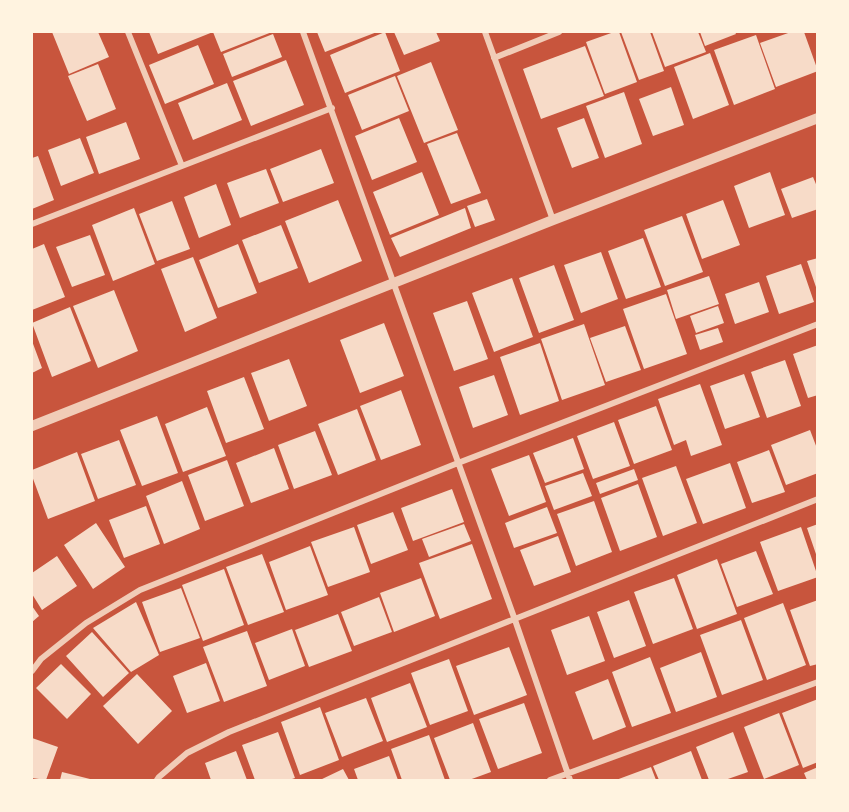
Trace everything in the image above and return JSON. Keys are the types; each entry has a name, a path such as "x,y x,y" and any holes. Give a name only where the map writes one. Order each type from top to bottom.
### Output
{"street":[{"path":"128,32 182,166"},
{"path":"303,32 515,620 569,777"},
{"path":"485,32 553,219"},
{"path":"494,58 559,32"},
{"path":"32,224 332,108"},
{"path":"32,426 553,219 818,118"},
{"path":"32,671 41,660 86,623 140,590 818,324"},
{"path":"157,780 187,753 229,732 818,499"},
{"path":"550,780 569,777 818,681"}],"building":[{"path":"52,32 98,32 109,57 69,74"},
{"path":"149,32 213,32 158,54"},
{"path":"213,32 272,32 221,52"},
{"path":"317,32 377,32 325,52"},
{"path":"385,32 400,71 345,93 330,55"},
{"path":"394,32 436,32 440,41 404,55"},
{"path":"619,32 637,82 605,94 586,42"},
{"path":"621,32 650,32 664,71 639,80"},
{"path":"652,32 698,32 706,52 665,67"},
{"path":"700,32 735,32 736,34 705,46"},
{"path":"791,32 804,32 818,71 776,87 760,43"},
{"path":"273,34 282,57 232,77 223,54"},
{"path":"756,35 775,89 734,105 714,50"},
{"path":"198,45 214,84 165,104 149,65"},
{"path":"585,46 604,96 541,119 523,69"},
{"path":"710,53 729,105 693,119 674,67"},
{"path":"286,60 304,105 251,126 233,81"},
{"path":"431,62 458,130 424,143 397,76"},
{"path":"98,64 116,109 87,121 68,76"},
{"path":"395,76 409,111 362,130 348,95"},
{"path":"227,83 242,120 193,140 178,103"},
{"path":"671,87 684,125 653,136 639,99"},
{"path":"624,92 642,144 605,158 586,106"},
{"path":"399,118 417,162 372,180 355,136"},
{"path":"584,118 599,158 572,168 557,128"},
{"path":"126,122 140,159 99,174 86,137"},
{"path":"457,133 481,193 451,204 427,144"},
{"path":"80,138 94,173 61,186 48,150"},
{"path":"321,149 334,183 283,202 270,169"},
{"path":"38,156 54,200 32,209 32,158"},
{"path":"266,169 279,203 240,218 227,183"},
{"path":"422,172 439,215 390,235 373,192"},
{"path":"770,172 785,215 749,228 734,186"},
{"path":"813,177 818,189 818,209 792,218 781,189"},
{"path":"216,184 231,225 199,238 184,197"},
{"path":"487,199 495,220 475,227 467,206"},
{"path":"338,200 362,261 309,283 285,221"},
{"path":"723,200 740,245 702,259 686,214"},
{"path":"172,201 190,249 157,261 139,214"},
{"path":"134,208 155,264 113,281 92,225"},
{"path":"465,208 471,228 400,257 391,238"},
{"path":"682,216 703,272 665,286 644,230"},
{"path":"281,225 298,268 259,283 242,240"},
{"path":"90,235 105,275 72,287 56,247"},
{"path":"643,238 661,287 626,299 608,251"},
{"path":"44,244 65,297 32,310 32,249"},
{"path":"238,244 257,293 218,308 199,260"},
{"path":"601,252 618,299 581,313 564,265"},
{"path":"193,257 217,318 185,332 161,269"},
{"path":"818,258 818,290 817,290 807,261"},
{"path":"801,264 814,302 779,314 766,276"},
{"path":"554,265 574,320 539,333 519,278"},
{"path":"709,276 719,304 676,319 667,290"},
{"path":"512,278 533,337 494,352 472,293"},
{"path":"759,282 769,312 735,324 725,294"},
{"path":"114,290 138,351 98,368 73,306"},
{"path":"666,294 687,354 644,369 623,309"},
{"path":"467,301 488,359 454,371 433,313"},
{"path":"718,306 724,323 696,333 690,316"},
{"path":"70,307 91,361 52,377 32,323"},
{"path":"384,323 404,376 360,393 340,340"},
{"path":"584,324 605,385 562,400 541,339"},
{"path":"625,326 641,370 606,382 590,338"},
{"path":"718,328 723,342 700,350 695,335"},
{"path":"32,341 42,368 32,373"},
{"path":"540,343 559,401 520,415 500,357"},
{"path":"818,345 818,395 808,398 793,354"},
{"path":"289,359 307,406 269,421 251,373"},
{"path":"785,360 801,406 767,418 751,372"},
{"path":"744,374 760,417 725,429 710,386"},
{"path":"494,375 508,415 473,428 459,387"},
{"path":"244,377 264,429 226,443 207,391"},
{"path":"700,384 722,445 691,456 686,440 674,445 658,399"},
{"path":"401,390 421,445 381,460 360,406"},
{"path":"656,406 672,450 634,464 618,420"},
{"path":"207,407 226,456 183,472 165,424"},
{"path":"357,409 376,460 338,475 318,424"},
{"path":"157,416 178,473 142,486 120,430"},
{"path":"614,422 630,466 593,479 577,436"},
{"path":"810,430 818,451 818,473 786,485 771,445"},
{"path":"315,431 332,475 294,489 278,445"},
{"path":"573,438 584,469 545,483 533,453"},
{"path":"119,440 136,485 98,499 81,454"},
{"path":"274,448 289,489 251,503 236,463"},
{"path":"769,450 785,492 752,503 737,462"},
{"path":"77,452 95,501 48,519 32,476 32,470"},
{"path":"529,455 546,502 509,516 491,469"},
{"path":"227,460 244,506 205,521 188,475"},
{"path":"730,463 746,508 703,524 686,479"},
{"path":"676,466 697,523 663,536 642,478"},
{"path":"634,469 638,480 600,494 596,483"},
{"path":"583,473 592,496 554,510 545,486"},
{"path":"182,481 200,529 164,544 146,496"},
{"path":"638,484 657,537 620,551 601,498"},
{"path":"452,489 464,522 413,541 401,508"},
{"path":"594,501 612,552 576,566 557,514"},
{"path":"146,506 160,544 124,558 109,520"},
{"path":"547,507 557,533 514,548 505,523"},
{"path":"393,512 408,550 371,564 357,525"},
{"path":"96,523 125,567 93,589 64,545"},
{"path":"464,524 471,541 429,557 422,539"},
{"path":"818,524 818,557 817,557 807,528"},
{"path":"354,527 370,572 328,587 311,542"},
{"path":"801,527 818,577 778,591 760,542"},
{"path":"558,536 571,572 534,586 520,550"},
{"path":"472,544 492,599 440,619 419,563"},
{"path":"310,546 328,595 286,610 269,562"},
{"path":"756,551 773,594 737,607 721,564"},
{"path":"262,554 284,612 248,625 226,567"},
{"path":"57,556 77,586 42,610 32,594 32,573"},
{"path":"717,559 737,614 697,629 677,575"},
{"path":"224,569 244,625 203,641 182,585"},
{"path":"421,578 435,616 394,632 380,593"},
{"path":"674,578 693,629 653,644 634,592"},
{"path":"181,588 200,638 160,652 142,602"},
{"path":"379,597 392,632 354,646 341,612"},
{"path":"629,600 646,646 614,658 597,612"},
{"path":"818,600 818,664 810,666 790,610"},
{"path":"136,602 159,655 131,672 93,628"},
{"path":"783,603 806,665 767,680 744,618"},
{"path":"32,606 39,616 32,622"},
{"path":"338,614 352,651 309,667 295,630"},
{"path":"589,616 605,661 567,675 551,630"},
{"path":"741,620 763,680 722,695 700,635"},
{"path":"292,629 305,666 269,680 255,643"},
{"path":"247,631 267,686 224,702 203,647"},
{"path":"92,632 129,673 103,697 66,656"},
{"path":"509,647 527,695 474,715 456,666"},
{"path":"701,652 717,697 676,712 660,668"},
{"path":"650,657 671,713 632,727 612,672"},
{"path":"449,659 468,711 430,725 411,673"},
{"path":"206,663 220,701 187,713 173,676"},
{"path":"61,664 91,694 67,719 36,688"},
{"path":"137,674 172,711 138,744 103,706"},
{"path":"608,679 626,727 593,740 575,692"},
{"path":"410,683 427,727 387,742 371,698"},
{"path":"366,698 383,741 342,757 325,713"},
{"path":"818,699 818,762 803,768 782,713"},
{"path":"524,703 542,753 498,769 479,719"},
{"path":"320,707 339,760 300,775 281,722"},
{"path":"779,713 799,765 764,779 744,727"},
{"path":"473,723 491,772 469,780 450,780 434,738"},
{"path":"278,732 295,778 255,780 242,745"},
{"path":"733,732 748,772 725,780 709,780 696,747"},
{"path":"429,735 445,780 402,780 391,749"},
{"path":"32,738 58,747 46,780 32,778"},
{"path":"236,751 247,780 211,780 205,763"},
{"path":"691,751 702,780 659,780 653,766"},
{"path":"389,756 398,780 358,780 354,769"},
{"path":"651,767 656,780 616,780"},
{"path":"818,767 818,780 807,780 804,773"},
{"path":"343,769 349,780 320,780"},
{"path":"62,772 94,780 60,780"}]}
